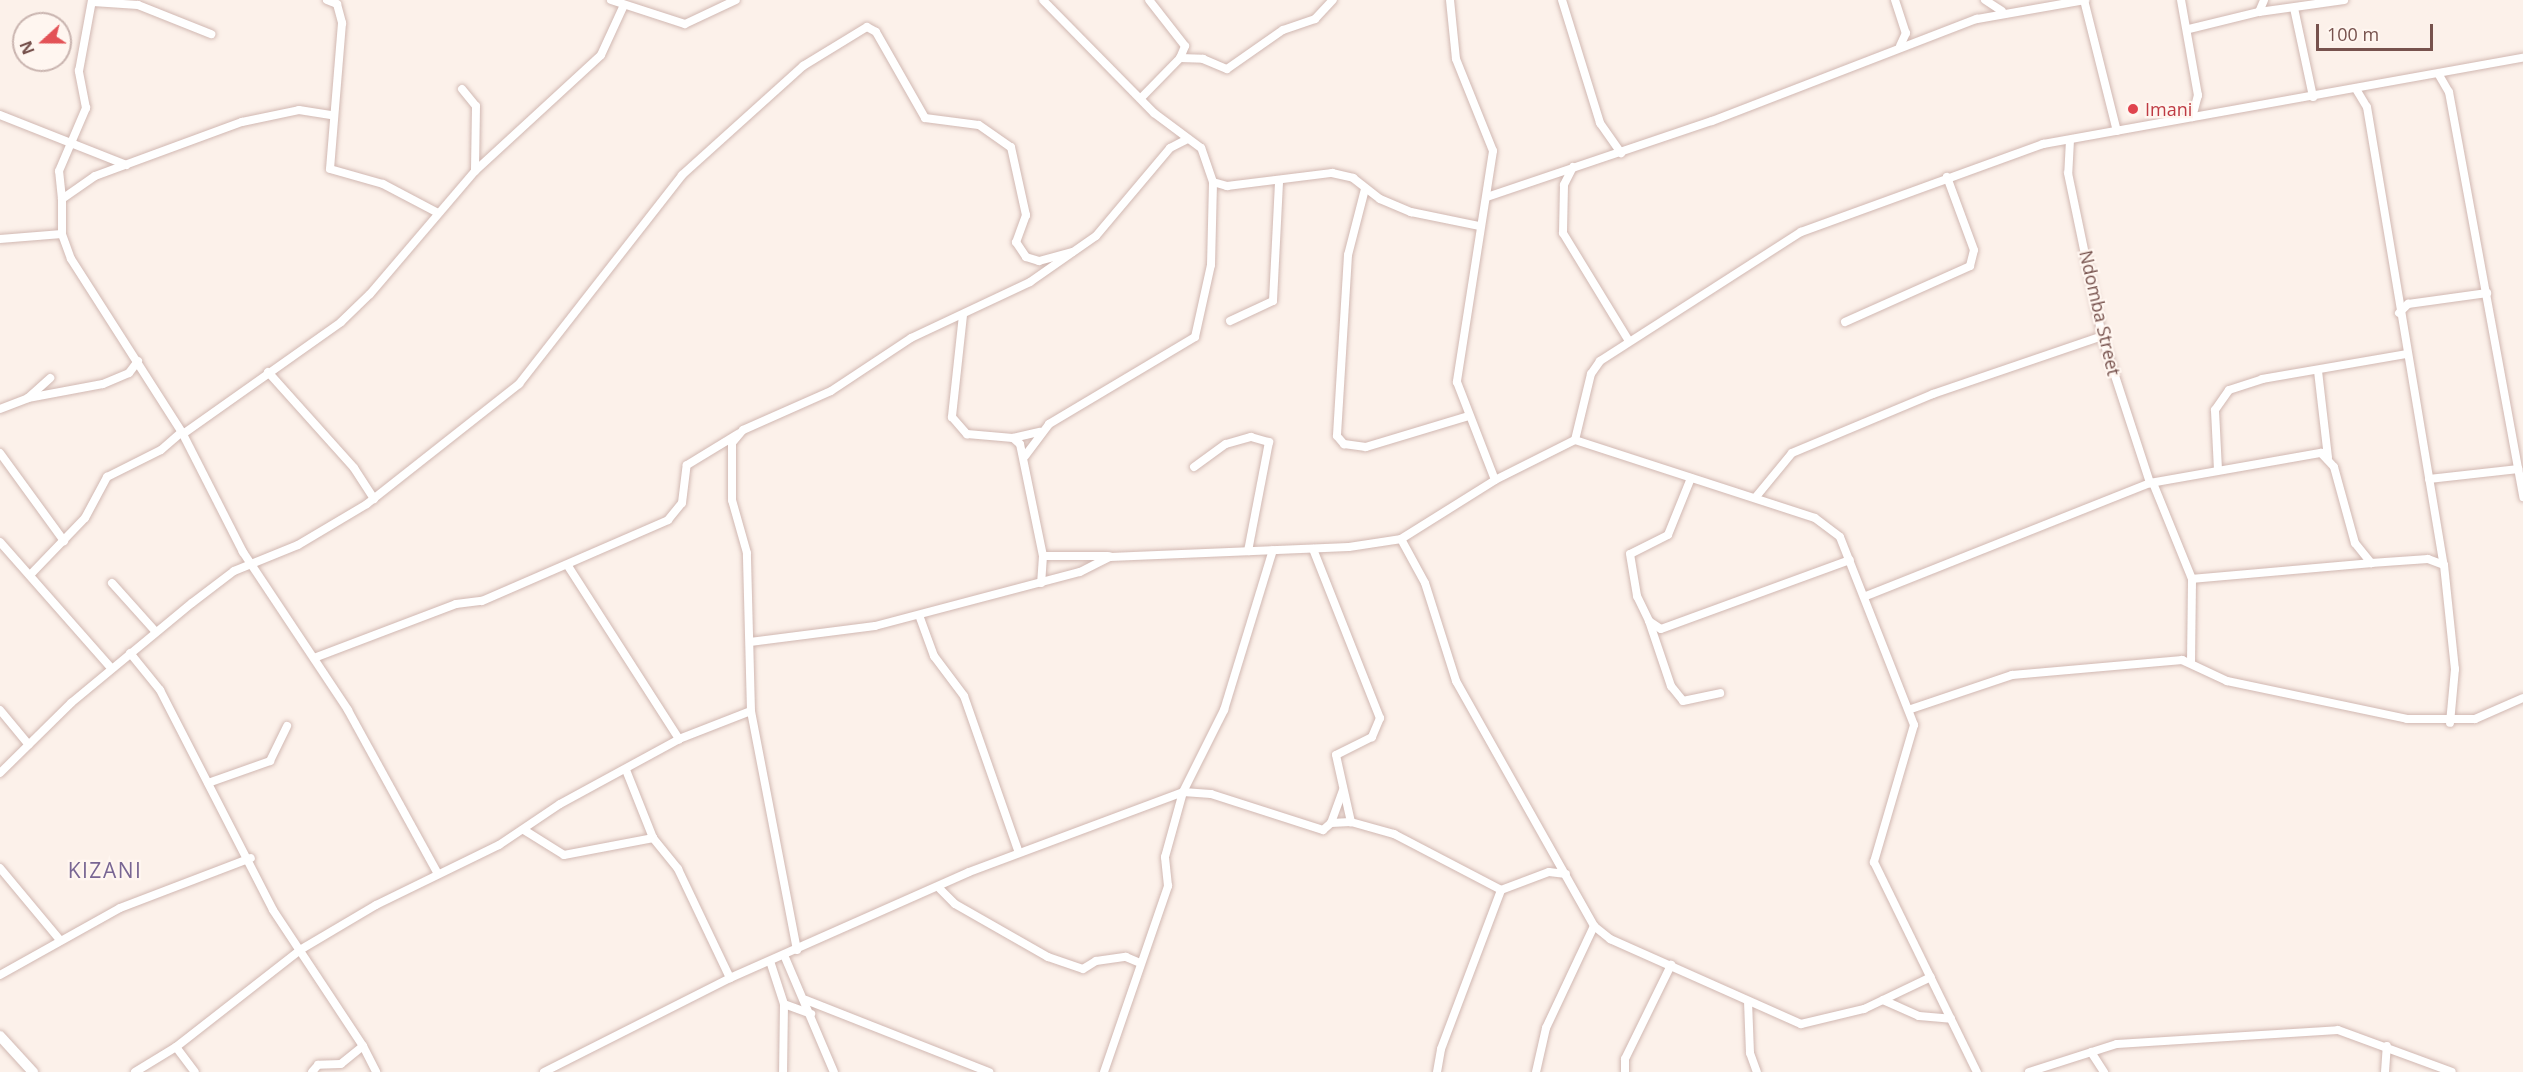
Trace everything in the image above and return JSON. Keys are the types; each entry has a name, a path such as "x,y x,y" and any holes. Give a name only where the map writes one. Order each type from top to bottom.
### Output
{"main road":[{"path":"0,1036 33,1072"}],"street":[{"path":"327,0 337,4 342,22 331,115 330,170 383,184 438,213"},
{"path":"611,0 685,24 736,0"},
{"path":"963,315 954,425 967,434 1013,438 1040,432 1195,337 1210,274 1213,182 1206,155 1171,128 1043,0"},
{"path":"1141,98 1180,58 1182,37 1149,0"},
{"path":"1180,58 1203,58 1227,69 1283,30 1316,19 1333,0"},
{"path":"1450,0 1456,58 1490,132 1492,174 1479,226 1458,360 1457,382 1495,480"},
{"path":"1562,0 1600,123 1621,153"},
{"path":"1895,0 1906,33 1918,40"},
{"path":"1486,197 1621,153 1977,19 2002,11 2084,0 2117,131"},
{"path":"2181,0 2189,29 2198,95 2192,117"},
{"path":"2259,12 2264,0"},
{"path":"2189,29 2259,12 2344,0"},
{"path":"211,34 138,5 93,1 79,71 86,108 66,144 59,171 62,234 71,259 183,433 250,563 314,658 420,833 438,874"},
{"path":"1977,19 1986,2 2002,11"},
{"path":"32,573 85,518 107,477 161,450 341,322 475,171 601,55 624,5"},
{"path":"2294,8 2313,97"},
{"path":"0,773 111,668 155,631 250,563 298,545 374,499 519,384 682,175 803,66 867,27 876,32 925,118 979,125 1011,147 1026,215 1016,242 1026,257 1039,261 1072,252"},
{"path":"1899,47 1906,33"},
{"path":"1575,441 1591,374 1629,341 1801,232 2000,156 2117,131 2439,75 2523,58"},
{"path":"2439,75 2449,92 2523,497"},
{"path":"462,89 476,106 475,171"},
{"path":"2356,89 2367,107 2399,313 2444,565 2455,669 2450,723"},
{"path":"62,199 70,189 126,165 242,122 298,110 331,115"},
{"path":"0,115 66,144 126,165"},
{"path":"1170,148 1171,128"},
{"path":"314,658 568,566 668,520 682,503 687,465 705,448 831,391 911,338 1007,295 1072,252 1112,221 1170,148 1188,139"},
{"name":"Ndomba Street","path":"2070,140 2068,173 2102,336 2151,483 2192,579"},
{"path":"1573,167 1564,185 1563,233 1629,341"},
{"path":"1213,182 1227,186 1332,173 1353,178 1365,189 1411,212 1479,226"},
{"path":"1845,322 1970,266 1974,250 1947,177"},
{"path":"1230,321 1274,301 1279,181"},
{"path":"1213,195 1227,186"},
{"path":"1365,189 1347,255 1337,436 1344,444 1366,447 1469,416"},
{"path":"0,239 62,234"},
{"path":"2399,313 2408,304 2487,293"},
{"path":"1755,498 1792,453 1933,394 2102,336"},
{"path":"2218,470 2215,410 2229,390 2406,354"},
{"path":"0,408 28,398 104,384 129,373 138,361"},
{"path":"2318,371 2328,457 2355,543 2371,563"},
{"path":"268,372 354,468 374,499"},
{"path":"28,398 50,378"},
{"path":"1025,456 1040,432"},
{"path":"738,434 730,488 747,553 751,711 797,950"},
{"path":"1194,467 1226,444 1251,437 1269,442 1248,551"},
{"path":"1013,438 1025,456 1043,556 1041,583"},
{"path":"1043,556 1313,549 1401,539 1495,480 1575,441 1755,498 1826,524 1840,537 1911,709 1912,740 1874,862 1977,1072"},
{"path":"0,453 64,541"},
{"path":"1866,596 2151,483 2311,453 2328,457"},
{"path":"2429,479 2518,469"},
{"path":"1691,478 1668,535 1630,554 1633,584 1649,621 1671,686 1683,701 1720,693"},
{"path":"1401,539 1425,583 1456,681 1594,926 1610,939 1801,1024 1883,1000 1931,977"},
{"path":"1,543 32,573 111,668"},
{"path":"2428,559 2440,544"},
{"path":"1313,549 1380,718 1372,737 1336,755 1351,822"},
{"path":"1104,1072 1168,886 1165,857 1183,792 1224,710 1273,550"},
{"path":"750,642 875,627 1041,583 1110,556"},
{"path":"2192,663 2192,579 2428,559 2444,565"},
{"path":"1649,621 1672,628 1850,560"},
{"path":"568,566 679,739"},
{"path":"112,583 155,631"},
{"path":"919,615 934,656 964,696 1019,853"},
{"path":"130,653 160,690 208,783 251,858 273,910 363,1046 376,1072"},
{"path":"1911,709 2012,675 2192,663 2227,681 2450,723 2475,719 2523,698"},
{"path":"0,710 29,745"},
{"path":"135,1072 176,1047 300,950 438,874 524,830 560,804 679,739 751,711"},
{"path":"208,783 270,761 286,726"},
{"path":"626,770 653,838 678,869 730,978"},
{"path":"544,1072 730,978 1019,853 1183,792 1211,794 1323,830 1331,823 1343,790"},
{"path":"1331,823 1351,822 1419,844 1501,890"},
{"path":"524,830 564,855 653,838"},
{"path":"0,975 120,908 251,858"},
{"path":"0,868 60,940"},
{"path":"1437,1072 1441,1049 1501,890 1549,872 1566,874"},
{"path":"940,889 955,904 1048,957 1083,969 1096,961 1125,957 1140,963"},
{"path":"1536,1072 1546,1028 1594,926"},
{"path":"784,956 806,1000 834,1072"},
{"path":"770,961 784,1004 783,1072"},
{"path":"1625,1072 1625,1059 1671,965"},
{"path":"806,1000 951,1060 989,1072"},
{"path":"1883,1000 1919,1016 1952,1019"},
{"path":"1748,1001 1750,1053 1757,1072"},
{"path":"784,1004 811,1014"},
{"path":"2029,1072 2091,1052 2185,1036 2338,1030 2387,1046 2452,1072"},
{"path":"312,1072 318,1065 341,1064 363,1046"},
{"path":"2385,1072 2387,1046"},
{"path":"176,1047 195,1072"},
{"path":"2091,1052 2104,1072"},
{"path":"951,1060 953,1072"}],"place":[{"name":"Imani","path":"2133,109"}],"district":[{"name":"KIZANI","path":"105,870"}]}
